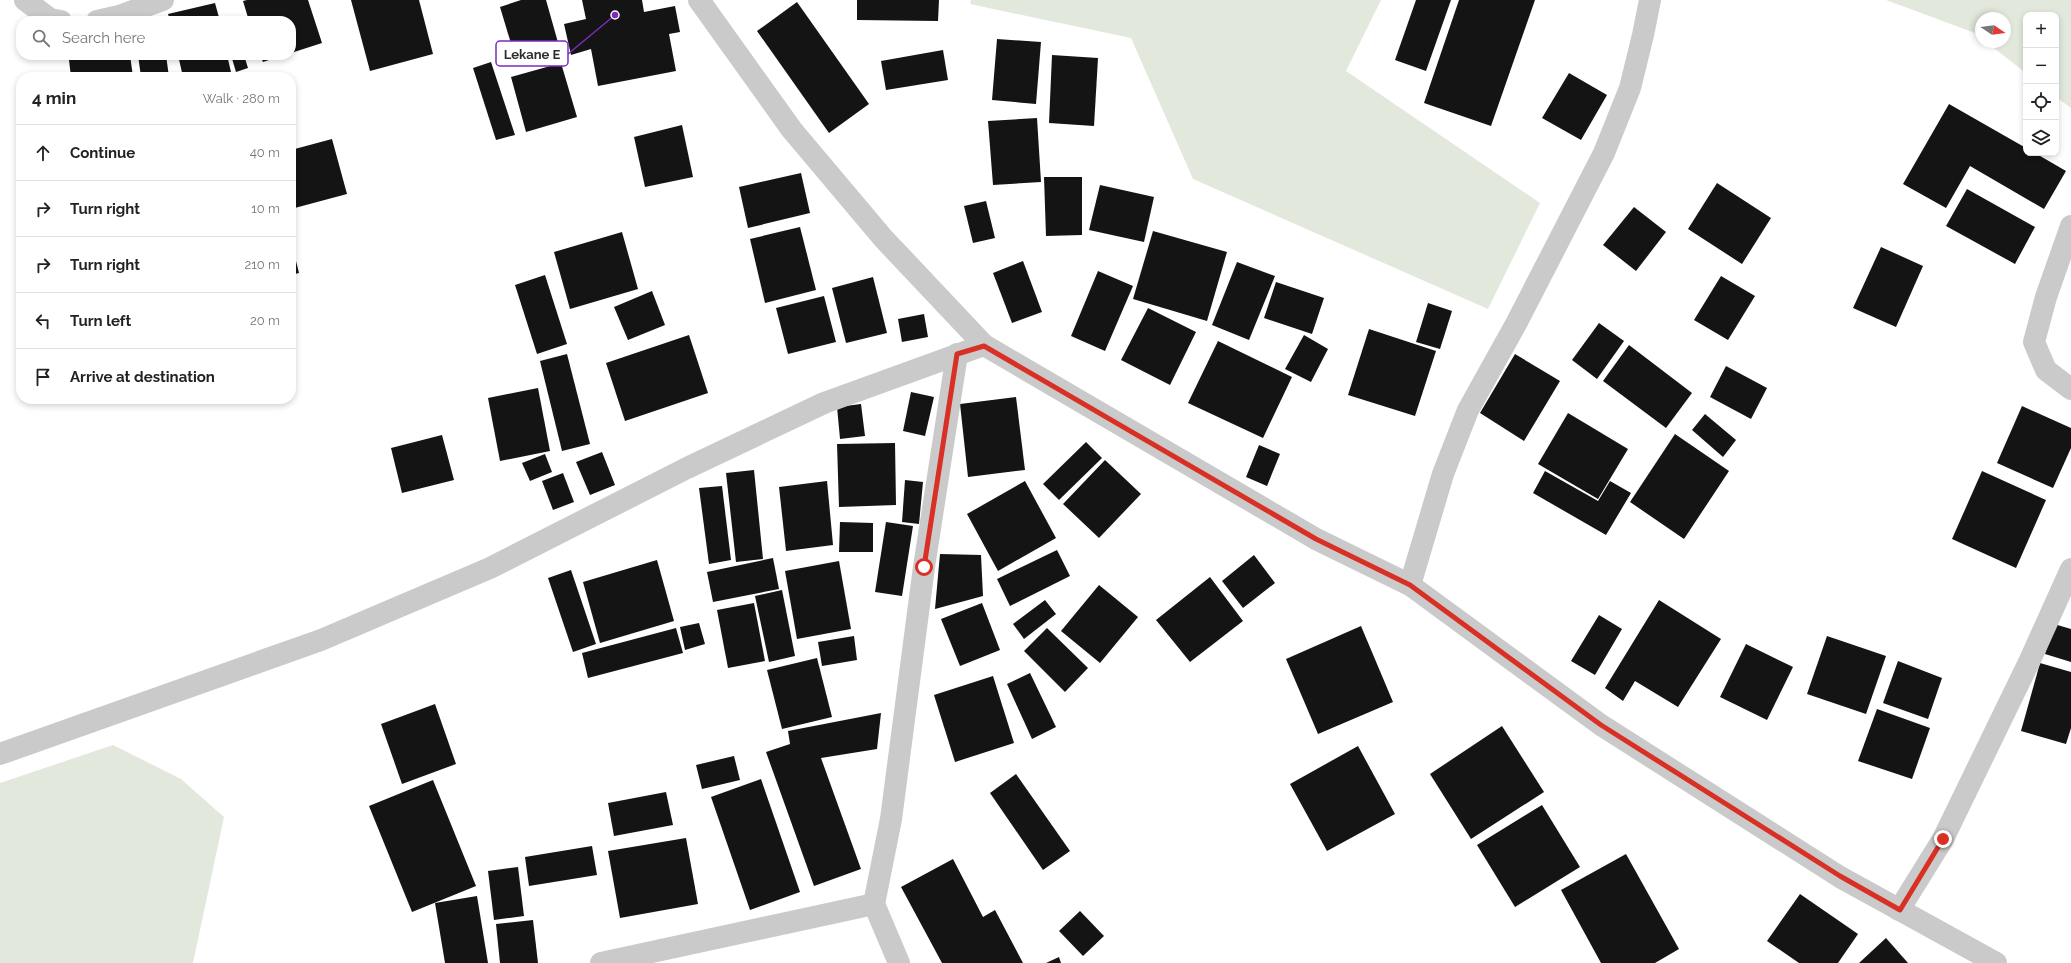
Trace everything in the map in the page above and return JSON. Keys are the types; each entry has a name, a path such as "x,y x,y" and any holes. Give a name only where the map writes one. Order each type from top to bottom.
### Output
{"street":[{"path":"25,0 46,16"},
{"path":"119,16 163,0"},
{"path":"699,0 792,130 883,238 984,346 1316,539 1410,585 1601,725 1840,876 1996,963"},
{"path":"1410,585 1444,474 1468,410 1517,322 1604,153 1630,88 1650,0"},
{"path":"2071,226 2046,297 2034,342 2046,370 2071,389"},
{"path":"0,754 320,640 490,568 687,468 824,403 957,354 984,346"},
{"path":"899,963 874,904 890,819 924,567 957,354"},
{"path":"1900,910 1943,839 2030,660 2071,569"},
{"path":"601,963 874,904"}],"shaded area":[{"path":"971,0 1381,0 1346,71 1540,203 1488,309 1193,179 1131,38 970,4"},
{"path":"1886,0 2071,0 2071,108 2059,99 2059,12 2023,12 2023,71 1994,48 2011,48 2011,12 1975,12 1975,33"},
{"path":"113,745 181,779 224,817 193,963 0,963 0,783"}],"building":[{"path":"308,0 322,43 296,51 296,16 248,16 243,1"},
{"path":"351,0 419,0 433,54 370,71"},
{"path":"521,0 546,0 559,46 516,60 500,7"},
{"path":"582,0 642,0 644,12 675,6 680,32 669,34 676,71 598,86 591,49 571,55 564,24 586,19"},
{"path":"857,0 939,0 938,21 857,20"},
{"path":"1416,0 1451,0 1426,71 1395,60"},
{"path":"1459,0 1535,0 1491,126 1424,103"},
{"path":"797,2 869,104 829,133 757,31"},
{"path":"215,3 219,16 169,16 168,14"},
{"path":"997,39 1041,42 1036,104 992,100"},
{"path":"943,50 948,80 886,90 881,61"},
{"path":"1052,55 1098,58 1094,126 1049,123"},
{"path":"69,60 131,60 132,72 70,72"},
{"path":"139,60 167,60 168,72 140,72"},
{"path":"179,60 228,60 231,72 182,72"},
{"path":"232,60 246,60 248,68 236,72"},
{"path":"491,62 515,135 496,140 473,68"},
{"path":"561,63 577,117 526,132 511,77"},
{"path":"1569,73 1607,95 1581,140 1542,118"},
{"path":"1949,104 2023,146 2023,156 2040,156 2066,171 2044,209 1970,166 1946,208 1903,184"},
{"path":"1037,118 1041,182 993,185 988,121"},
{"path":"682,125 693,177 645,187 634,137"},
{"path":"332,139 347,194 296,208 296,149"},
{"path":"801,173 810,213 748,228 739,187"},
{"path":"1044,177 1082,177 1082,235 1046,236"},
{"path":"1717,183 1771,218 1742,264 1688,229"},
{"path":"1100,185 1154,197 1144,242 1089,230"},
{"path":"1967,189 2035,227 2015,264 1946,226"},
{"path":"986,201 995,238 973,243 964,206"},
{"path":"1634,207 1666,232 1636,271 1603,245"},
{"path":"800,227 816,290 765,303 750,239"},
{"path":"1153,231 1227,252 1207,321 1133,299"},
{"path":"622,232 638,289 570,309 554,252"},
{"path":"1881,247 1923,266 1896,327 1853,308"},
{"path":"296,261 299,273 296,274"},
{"path":"1023,261 1042,312 1012,323 993,273"},
{"path":"1237,262 1275,276 1249,340 1212,325"},
{"path":"1098,271 1133,286 1105,351 1071,336"},
{"path":"545,275 567,344 537,354 515,285"},
{"path":"1721,276 1755,296 1728,340 1694,320"},
{"path":"873,277 887,333 846,343 832,288"},
{"path":"1276,282 1324,298 1312,334 1264,318"},
{"path":"652,291 665,325 628,340 614,307"},
{"path":"824,296 836,342 788,354 776,308"},
{"path":"1428,303 1452,311 1440,349 1416,342"},
{"path":"1148,308 1196,332 1170,385 1121,360"},
{"path":"924,314 928,337 902,342 898,319"},
{"path":"1599,323 1624,341 1597,379 1572,360"},
{"path":"1369,329 1436,351 1415,416 1348,395"},
{"path":"689,335 708,393 625,421 606,363"},
{"path":"1304,335 1328,349 1311,382 1285,369"},
{"path":"1218,341 1292,377 1263,438 1188,403"},
{"path":"1629,345 1692,393 1666,428 1603,381"},
{"path":"567,354 590,444 562,451 540,361"},
{"path":"1515,354 1560,381 1524,441 1480,413"},
{"path":"1726,366 1767,388 1751,419 1710,397"},
{"path":"538,388 550,451 500,461 488,398"},
{"path":"911,392 934,397 925,436 903,431"},
{"path":"1016,397 1025,470 968,477 960,404"},
{"path":"861,404 865,436 840,439 837,407"},
{"path":"2022,406 2071,428 2071,448 2053,488 1997,463"},
{"path":"1568,413 1628,449 1598,499 1538,464"},
{"path":"1705,414 1736,440 1723,457 1692,430"},
{"path":"1675,434 1729,471 1684,539 1630,502"},
{"path":"442,435 454,480 402,493 391,448"},
{"path":"1086,442 1102,458 1059,500 1043,484"},
{"path":"895,443 896,505 839,507 837,444"},
{"path":"1259,445 1280,454 1267,486 1246,477"},
{"path":"602,452 615,485 590,495 576,462"},
{"path":"545,454 552,472 530,481 522,463"},
{"path":"1105,460 1141,494 1099,538 1063,504"},
{"path":"754,470 763,559 736,562 726,473"},
{"path":"1545,471 1598,501 1610,481 1631,493 1606,535 1533,493"},
{"path":"1982,471 2046,500 2016,568 1952,539"},
{"path":"563,473 574,502 553,510 542,481"},
{"path":"905,480 923,482 919,524 902,522"},
{"path":"827,481 833,545 786,551 779,487"},
{"path":"1025,481 1056,538 998,571 967,514"},
{"path":"722,486 731,560 709,564 699,488"},
{"path":"840,522 873,523 873,552 839,552"},
{"path":"886,522 913,526 902,596 875,592"},
{"path":"1057,550 1070,576 1010,606 997,579"},
{"path":"940,554 981,555 983,596 935,609"},
{"path":"1254,555 1275,583 1243,608 1222,581"},
{"path":"773,558 779,589 713,602 707,572"},
{"path":"657,560 674,621 600,643 583,582"},
{"path":"839,561 851,629 797,639 785,571"},
{"path":"571,570 596,644 573,652 548,578"},
{"path":"1210,577 1243,621 1190,662 1156,620"},
{"path":"1099,585 1138,617 1100,663 1061,631"},
{"path":"782,590 795,656 769,662 755,596"},
{"path":"1045,600 1056,614 1024,639 1013,624"},
{"path":"1659,600 1721,639 1678,707 1635,681 1623,701 1605,688"},
{"path":"754,603 765,661 728,668 717,610"},
{"path":"982,603 1000,650 960,666 941,619"},
{"path":"1599,615 1622,629 1595,675 1571,661"},
{"path":"699,623 705,644 685,650 680,627"},
{"path":"2054,624 2071,629 2071,662 2045,654"},
{"path":"1361,626 1393,702 1318,734 1286,659"},
{"path":"676,628 683,653 588,678 582,653"},
{"path":"1047,628 1088,668 1065,692 1024,651"},
{"path":"854,636 857,660 822,666 818,642"},
{"path":"1827,636 1886,656 1866,714 1807,694"},
{"path":"1746,644 1793,667 1767,720 1720,697"},
{"path":"817,658 832,717 782,729 767,670"},
{"path":"1898,661 1942,678 1928,719 1883,703"},
{"path":"2040,663 2071,672 2071,728 2066,744 2021,731"},
{"path":"1030,673 1056,727 1032,739 1007,684"},
{"path":"993,676 1014,743 955,762 934,695"},
{"path":"435,704 456,764 402,784 381,724"},
{"path":"1877,709 1930,728 1912,779 1858,761"},
{"path":"881,713 877,749 821,758 861,869 814,886 766,752 790,744 788,731"},
{"path":"1502,726 1544,792 1471,839 1430,774"},
{"path":"1358,746 1395,814 1327,851 1290,784"},
{"path":"734,756 740,780 702,789 696,765"},
{"path":"1016,774 1070,851 1043,870 990,793"},
{"path":"761,779 800,892 750,910 711,797"},
{"path":"433,780 476,886 412,912 369,806"},
{"path":"666,792 673,825 614,836 608,803"},
{"path":"1542,805 1580,867 1515,907 1477,845"},
{"path":"686,838 698,904 620,918 608,851"},
{"path":"592,846 597,875 529,886 525,857"},
{"path":"1626,854 1679,949 1655,963 1601,963 1561,890"},
{"path":"953,859 983,917 995,910 1023,963 942,963 901,887"},
{"path":"518,867 524,916 494,920 488,871"},
{"path":"1800,894 1858,934 1838,963 1799,963 1767,941"},
{"path":"477,896 488,963 445,963 435,903"},
{"path":"1080,911 1104,936 1083,956 1059,931"},
{"path":"533,920 538,963 500,963 496,924"},
{"path":"1886,938 1908,963 1859,963"},
{"path":"1059,957 1061,963 1046,963"}],"place":[{"name":"Lekane E","path":"615,15"}],"route":[{"path":"924,567 957,354 984,346 1316,539 1410,585 1601,725 1840,876 1900,910 1943,839"}]}
